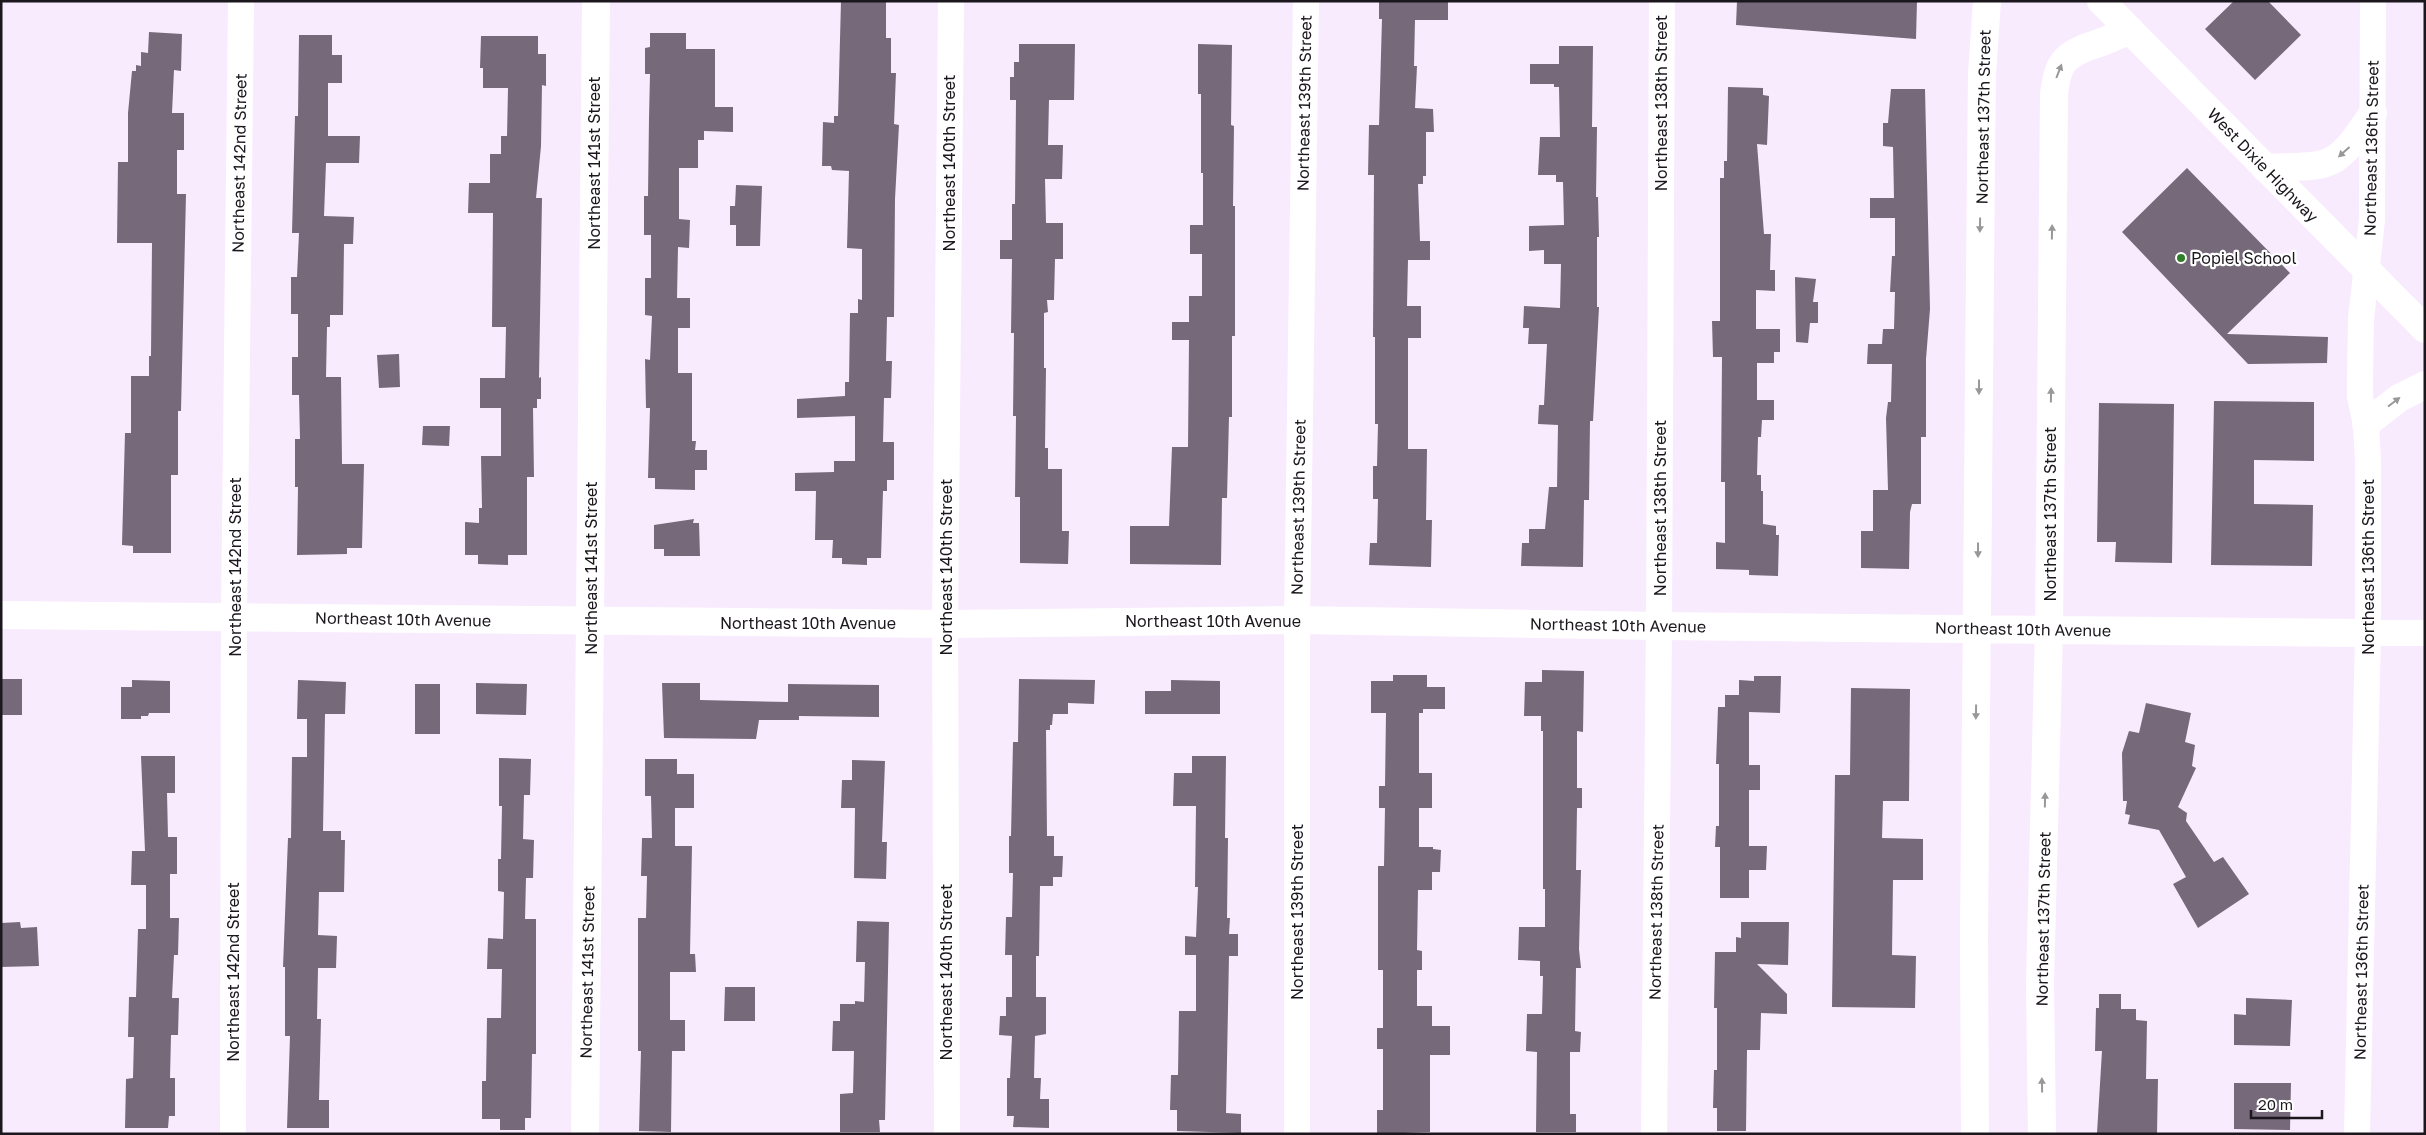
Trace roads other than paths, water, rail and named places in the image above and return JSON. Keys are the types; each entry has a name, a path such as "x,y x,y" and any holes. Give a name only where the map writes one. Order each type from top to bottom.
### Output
{"street":[{"name":"Northeast 142nd Street","path":"232,1134 234,618 241,1"},
{"name":"Northeast 141st Street","path":"586,1134 596,1"},
{"name":"Northeast 140th Street","path":"947,1134 945,624 951,1"},
{"name":"Northeast 139th Street","path":"1297,1134 1297,620 1306,1"},
{"name":"Northeast 138th Street","path":"1654,1134 1662,1"},
{"name":"Northeast 137th Street","path":"1975,1134 1974,935 1982,74 1987,1"},
{"name":"West Dixie Highway","path":"2102,1 2425,329"},
{"name":"Northeast 136th Street","path":"2357,1134 2368,633 2366,424 2360,397 2360,379 2361,319 2372,220 2373,1"},
{"name":"Northeast 137th Street","path":"2042,1134 2040,984 2049,629 2051,278 2056,81 2063,62 2070,55 2079,49 2130,30"},
{"path":"2265,168 2320,166 2330,163 2347,150 2373,113"},
{"path":"2366,424 2399,398 2425,385"},
{"name":"Northeast 10th Avenue","path":"1,615 945,624 1297,620 1659,626 2425,633"}],"place":[{"name":"Popiel School","path":"2181,258"}]}
